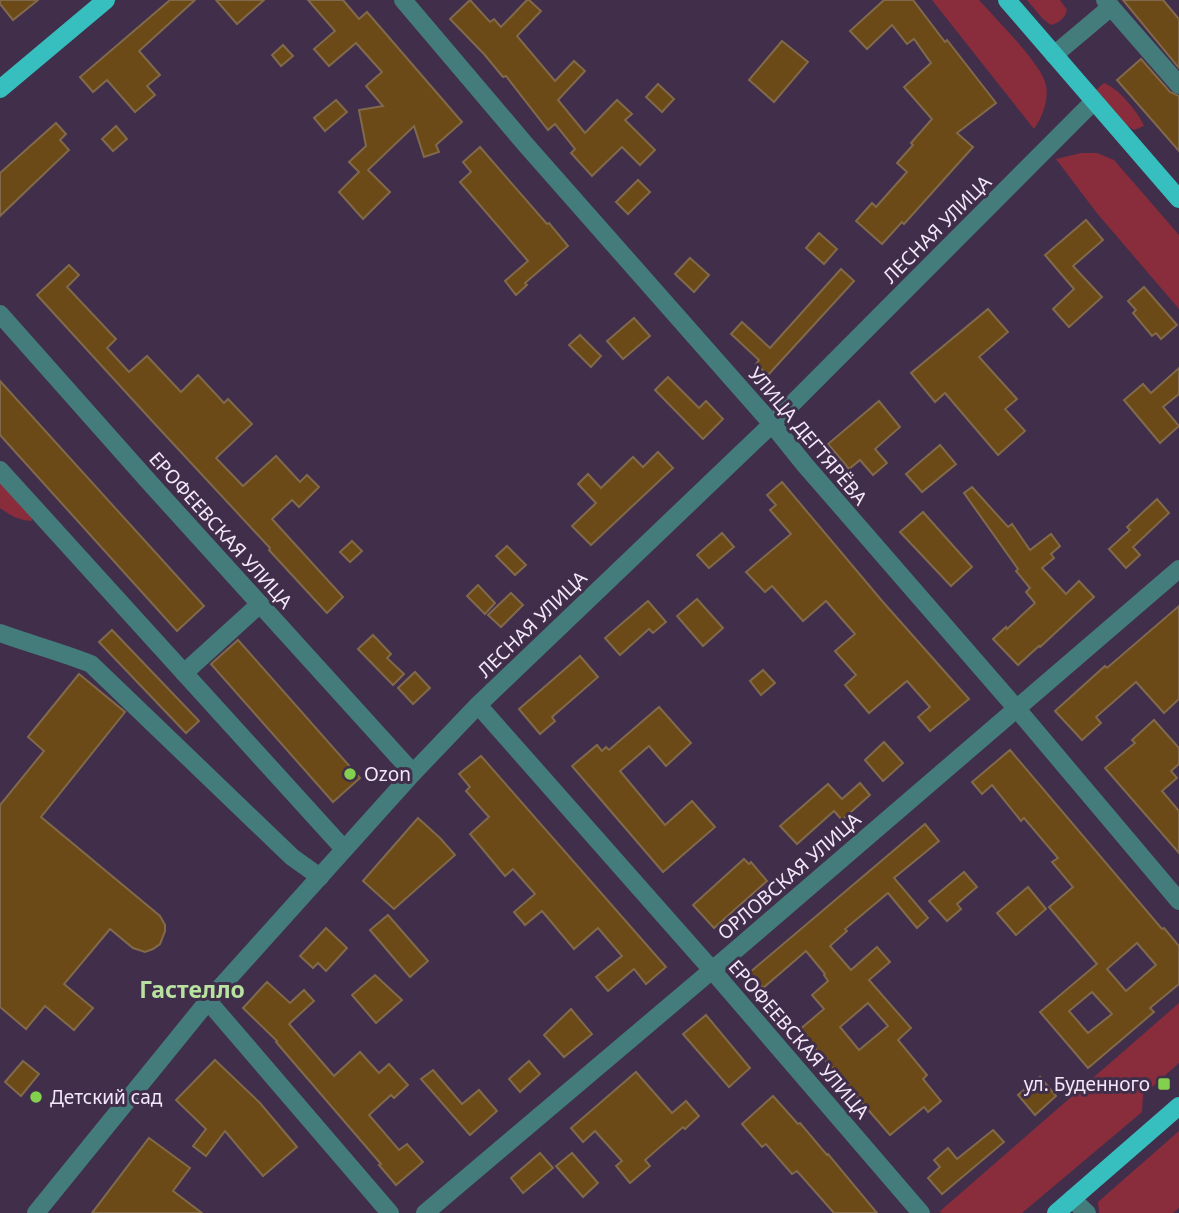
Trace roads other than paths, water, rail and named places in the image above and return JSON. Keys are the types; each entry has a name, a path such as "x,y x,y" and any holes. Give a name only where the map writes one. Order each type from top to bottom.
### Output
{"main road":[{"path":"0,89 106,0"},
{"path":"1007,0 1179,199"},
{"path":"1056,1213 1179,1106"}],"street":[{"name":"УЛИЦА ДЕГТЯРЁВА","path":"403,0 526,145 772,424 1179,901"},
{"path":"1054,55 1108,3 1179,85"},
{"name":"ЛЕСНАЯ УЛИЦА","path":"36,1213 208,1001 413,773 478,705 772,424 1094,101"},
{"name":"ЕРОФЕЕВСКАЯ УЛИЦА","path":"0,314 413,773"},
{"path":"0,470 344,849"},
{"name":"ОРЛОВСКАЯ УЛИЦА","path":"425,1213 1179,569"},
{"path":"184,673 260,604"},
{"path":"0,634 91,664 292,857 320,877"},
{"name":"ЕРОФЕЕВСКАЯ УЛИЦА","path":"478,705 712,970 921,1213"},
{"path":"208,1001 390,1213"},
{"path":"1072,1199 1087,1213"}],"place":[{"name":"Ozon","path":"350,774"},
{"name":"ул. Буденного","path":"1164,1084"},
{"name":"Детский сад","path":"36,1097"}],"district":[{"name":"Гастелло","path":"192,989"}]}
